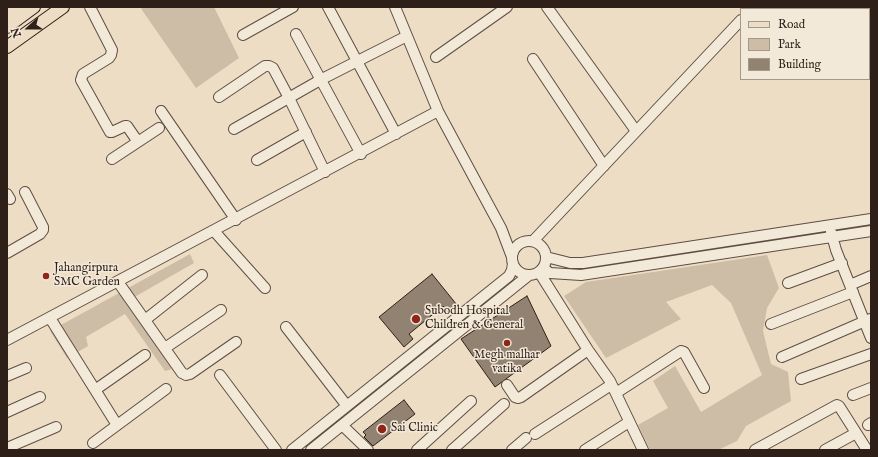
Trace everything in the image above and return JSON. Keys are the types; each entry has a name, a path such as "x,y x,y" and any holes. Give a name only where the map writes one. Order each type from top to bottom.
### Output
{"main road":[{"path":"7,15 18,7"},
{"path":"7,27 34,7"},
{"path":"7,47 63,7"}],"street":[{"path":"90,7 112,50 109,58 83,74 81,80 110,132 126,126 138,142"},
{"path":"243,35 293,7"},
{"path":"328,7 396,134"},
{"path":"395,7 438,111 501,228 512,260 519,272 537,271 581,275 871,231"},
{"path":"436,57 507,7"},
{"path":"547,7 636,131"},
{"path":"292,450 509,276 512,270 513,251 516,246 521,242 530,241 549,224 740,21"},
{"path":"296,34 361,154"},
{"path":"234,129 357,61 407,36"},
{"path":"533,59 604,166"},
{"path":"219,98 265,66 272,68 289,98 325,172"},
{"path":"162,111 236,220"},
{"path":"7,340 361,154 438,111"},
{"path":"112,159 159,128"},
{"path":"256,160 306,132"},
{"path":"7,253 40,234 43,230 43,227 25,192"},
{"path":"501,228 513,237 538,243 546,255 570,264 871,219"},
{"path":"311,450 537,271 546,255 545,238 549,224"},
{"path":"829,226 852,289 868,320 871,338"},
{"path":"214,231 266,288"},
{"path":"788,283 842,263"},
{"path":"537,271 613,389 643,450"},
{"path":"145,320 202,275"},
{"path":"771,324 852,289 871,276"},
{"path":"118,282 182,373 186,375 190,374 236,342"},
{"path":"165,348 221,310"},
{"path":"50,318 117,425"},
{"path":"782,357 868,320"},
{"path":"286,327 347,406"},
{"path":"507,385 515,397 521,397 588,350"},
{"path":"512,450 530,436 681,352 684,352 704,388"},
{"path":"95,390 145,354"},
{"path":"801,379 871,354"},
{"path":"7,376 26,368"},
{"path":"220,375 276,450"},
{"path":"853,395 871,388"},
{"path":"93,443 166,389"},
{"path":"7,412 40,397"},
{"path":"417,450 471,401"},
{"path":"454,449 504,404"},
{"path":"755,450 837,405 840,406 867,450"},
{"path":"585,450 629,422"},
{"path":"342,424 368,450"},
{"path":"7,448 56,427"},
{"path":"826,450 856,433"}],"green space":[{"path":"141,7 214,7 239,58 196,88"},
{"path":"190,254 194,263 131,299 172,369 165,371 125,314 86,337 88,346 67,358 50,331"},
{"path":"767,255 779,288 767,308 763,331 771,364 788,372 791,401 746,426 737,441 718,450 650,450 638,425 668,408 653,381 675,366 701,412 762,375 731,303 712,285 666,302 681,319 606,358 564,296 586,282"}],"building":[{"path":"432,274 457,305 448,312 443,306 409,334 413,339 404,347 379,317"},
{"name":"Megh malhar vatika","path":"527,296 551,346 495,387 461,339"},
{"path":"404,400 415,414 373,446 364,437 366,435 363,432"}],"place":[{"name":"Jahangirpura SMC Garden","path":"46,276"},
{"name":"Subodh Hospital Children & General","path":"416,319"},
{"name":"Megh malhar vatika","path":"507,343"},
{"name":"Sai Clinic","path":"382,429"}]}
